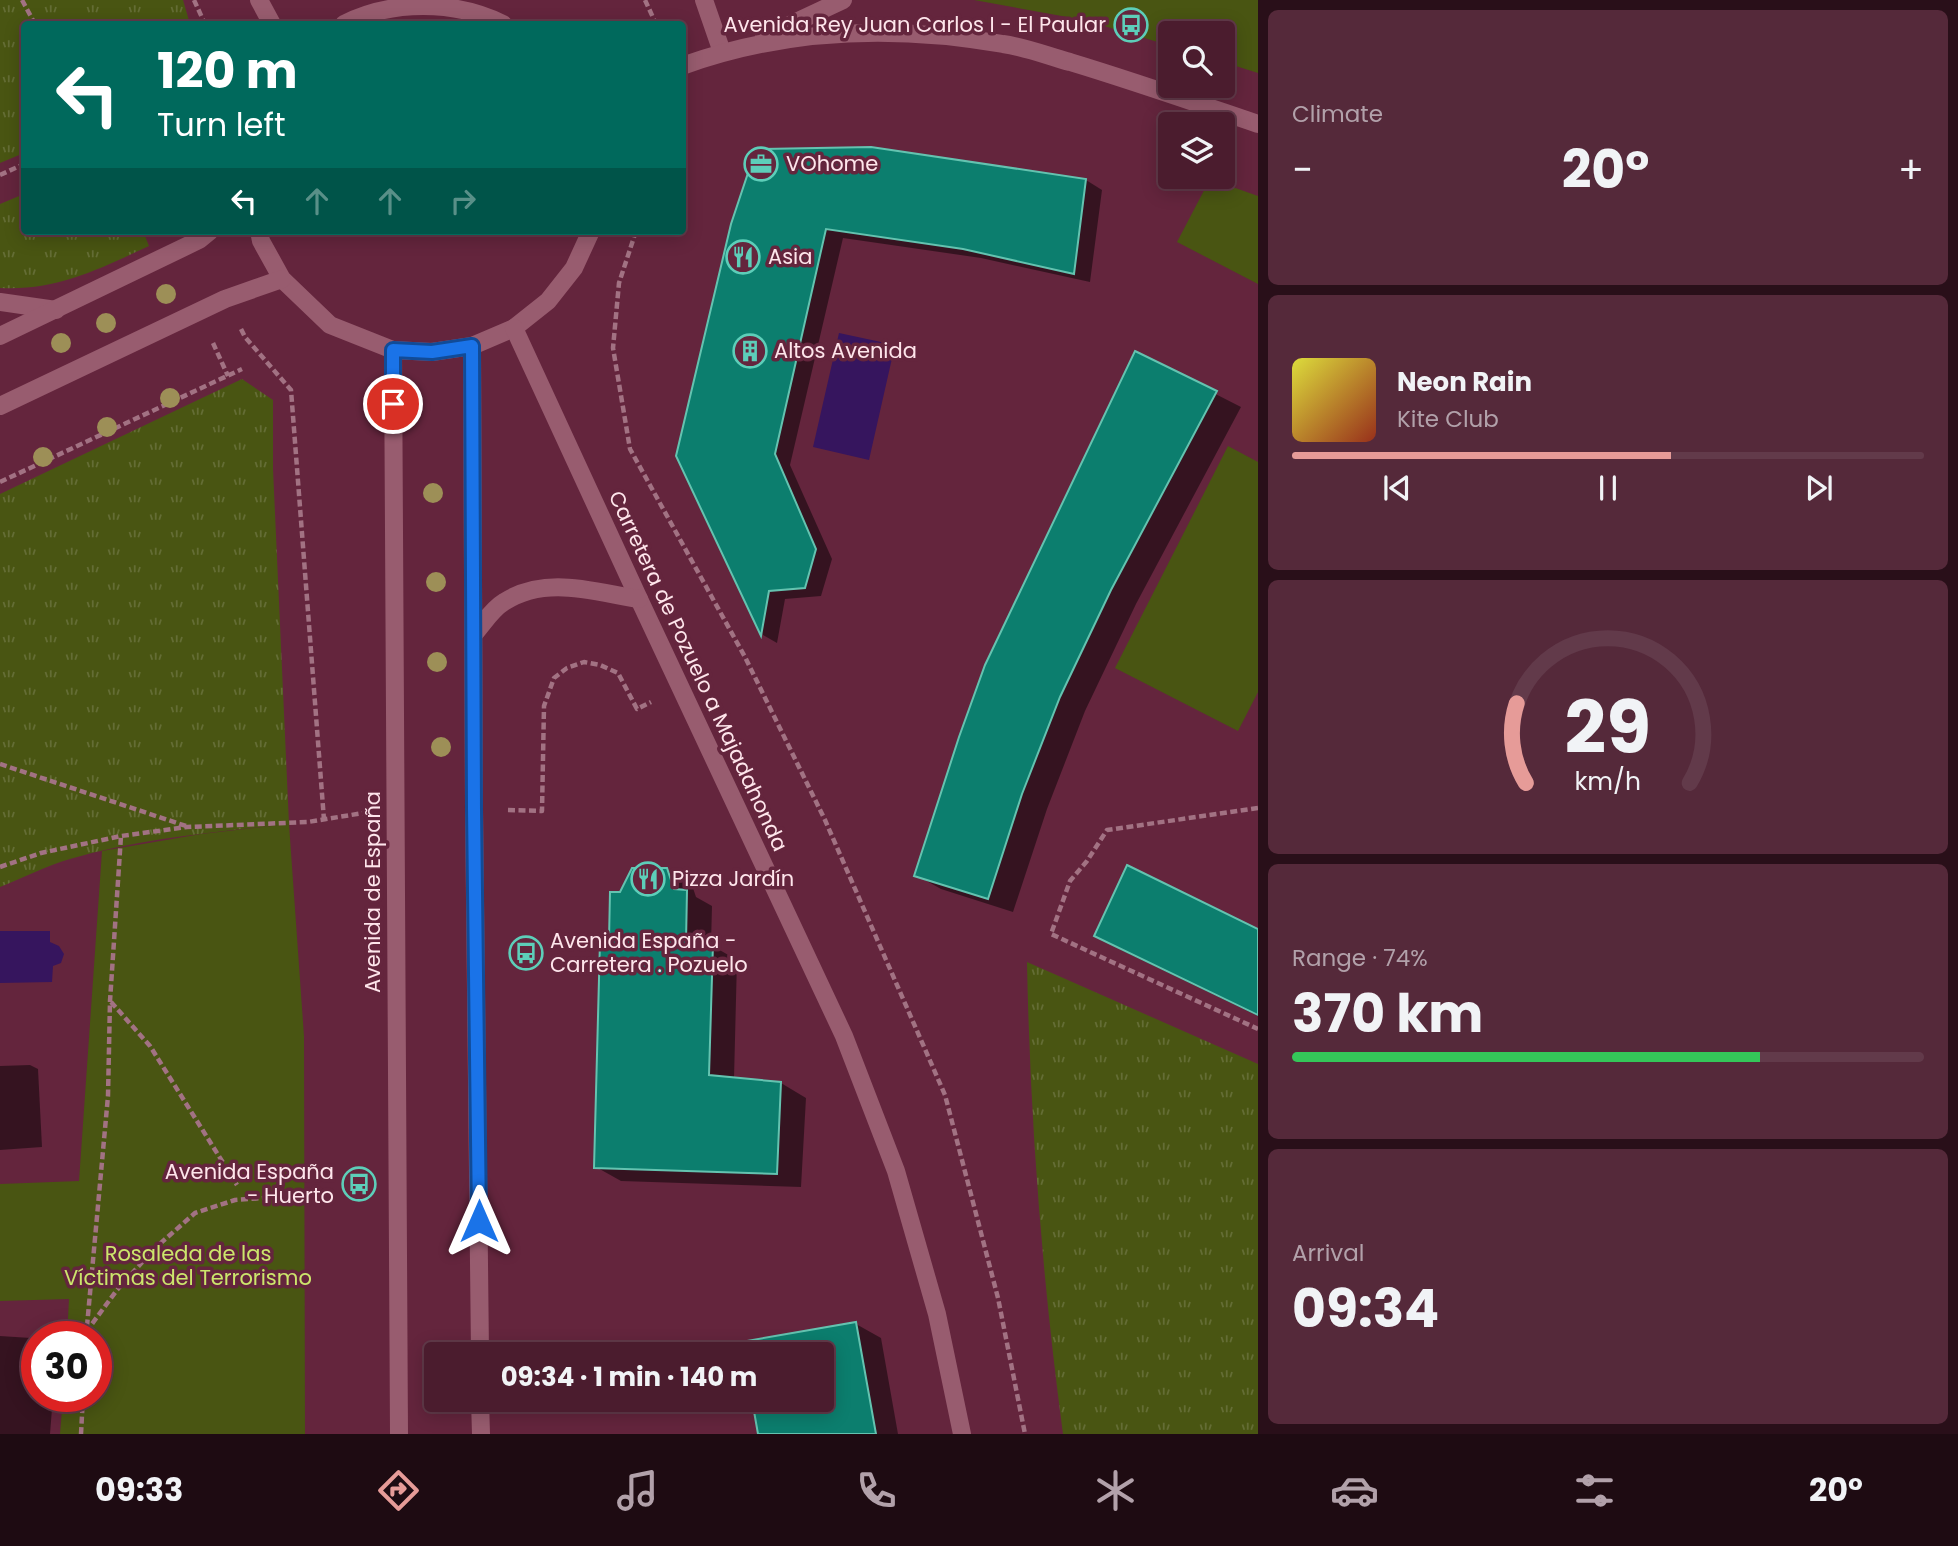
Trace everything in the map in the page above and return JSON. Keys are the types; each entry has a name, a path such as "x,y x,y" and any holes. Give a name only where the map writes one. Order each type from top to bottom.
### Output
{"street":[{"path":"259,0 270,21"},
{"path":"704,0 722,52"},
{"path":"746,46 843,0"},
{"path":"350,21 385,4 437,5 484,15 497,21"},
{"path":"686,65 746,46 828,33 912,33 1005,44 1115,75 1258,124"},
{"path":"0,336 205,235"},
{"path":"260,235 282,279 330,325 393,350 432,352 472,346 514,328 548,301 574,268 589,235"},
{"path":"0,406 225,299 282,279"},
{"path":"0,302 56,310"},
{"name":"Carretera de Pozuelo a Majadahonda","path":"514,328 844,1036 896,1171 937,1314 962,1434"},
{"path":"472,346 480,1342"},
{"name":"Avenida de España","path":"393,350 398,1434"},
{"path":"474,634 502,602 532,589 559,586 639,600"},
{"path":"481,1412 481,1434"}],"path":[{"path":"22,0 33,21"},
{"path":"194,0 204,21"},
{"path":"645,0 655,21"},
{"path":"0,174 21,165"},
{"path":"635,235 619,283 612,348 629,449 745,657 825,820 945,1095 998,1298 1024,1434"},
{"path":"210,335 228,376"},
{"path":"245,337 291,390 324,820"},
{"path":"0,482 242,369"},
{"path":"474,809 542,811 544,706 554,678 567,668 584,663 600,665 618,673 638,709 655,699"},
{"path":"0,764 187,827"},
{"path":"1258,808 1107,830 1087,862 1070,881 1051,934 1258,1029"},
{"path":"0,867 41,853 121,836 187,827 308,822"},
{"path":"87,1321 108,1096 110,1001 121,836"},
{"path":"110,1001 150,1046 237,1185"},
{"path":"96,1321 117,1290 154,1250 195,1213 235,1200 321,1194"},
{"path":"80,1434 82,1412"}],"green space":[{"path":"0,0 183,0 189,21 21,21 21,154 0,163"},
{"path":"974,0 1258,0 1258,73 1235,66 1235,21 1158,21 1158,42 1084,20"},
{"path":"1235,188 1258,196 1258,284 1177,242 1205,189"},
{"path":"21,195 21,235 145,235 149,246 77,277 40,286 0,288 0,204"},
{"path":"242,379 273,400 273,469 289,824 124,846 61,862 0,887 0,494"},
{"path":"1228,446 1258,462 1258,692 1238,731 1115,668"},
{"name":"Rosaleda de las Víctimas del Terrorismo","path":"289,824 304,1036 305,1434 60,1434 62,1412 112,1412 112,1321 68,1321 69,1299 0,1301 0,1184 79,1181 102,851 201,834"},
{"path":"1027,962 1258,1064 1258,1434 1063,1434 1038,1198"}],"shaded area":[{"path":"839,333 895,345 869,460 813,447"},
{"path":"0,931 50,931 50,942 59,946 64,954 61,963 53,966 52,982 0,983"}],"building":[{"path":"871,147 1086,179 1074,274 963,249 826,229 775,454 816,549 805,588 769,591 761,636 676,456 731,224 756,149"},
{"path":"1135,351 1217,391 1111,590 1060,697 1022,794 988,899 914,876 985,665"},
{"path":"1127,865 1258,929 1258,1015 1094,936"},
{"path":"632,868 667,868 674,889 687,890 686,943 713,944 709,1075 781,1082 777,1174 594,1168 600,941 609,941 610,892 620,892"},
{"path":"856,1322 876,1434 758,1434 754,1412 834,1412 834,1342 741,1342"}],"place":[{"name":"Avenida Rey Juan Carlos I - El Paular","path":"1131,25"},
{"name":"VOhome","path":"761,164"},
{"name":"Asia","path":"743,257"},
{"name":"Altos Avenida","path":"750,351"},
{"name":"Pizza Jardín","path":"648,879"},
{"name":"Avenida España - Carretera . Pozuelo","path":"526,953"},
{"name":"Avenida España - Huerto","path":"359,1184"}],"route":[{"path":"393,404 393,350 432,352 472,346 479,1221"}]}
